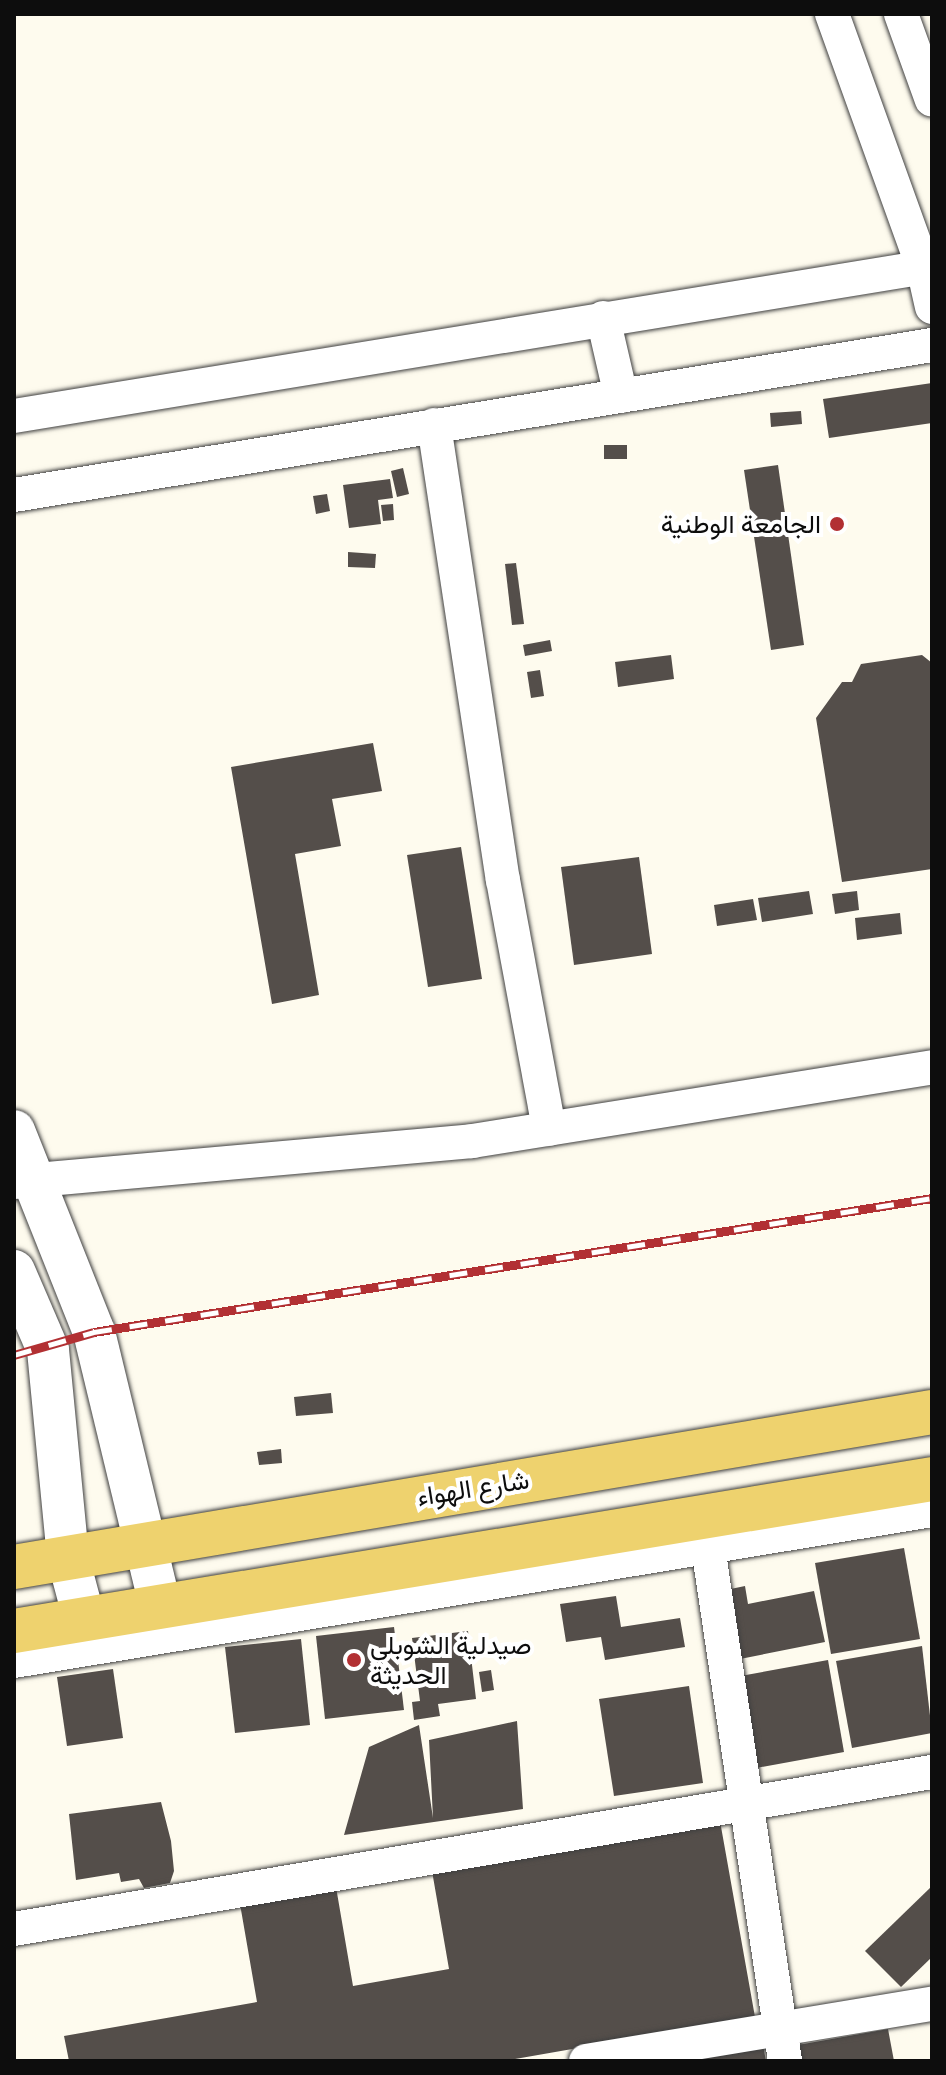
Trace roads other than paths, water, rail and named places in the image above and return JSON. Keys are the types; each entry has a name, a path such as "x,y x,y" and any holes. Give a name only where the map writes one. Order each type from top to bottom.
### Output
{"main road":[{"name":"شارع الهواء","path":"14,1567 146,1542 932,1412"},
{"path":"14,1631 932,1479"}],"street":[{"path":"832,14 928,266 932,307"},
{"path":"901,14 932,100"},
{"path":"14,416 928,266"},
{"path":"603,318 621,396"},
{"path":"14,495 932,345"},
{"path":"434,425 503,880 549,1129"},
{"path":"24,1181 472,1141 932,1067"},
{"path":"14,1131 24,1181 94,1332 161,1608"},
{"path":"14,1271 48,1350 68,1558 84,1618"},
{"path":"14,1661 932,1510"},
{"path":"708,1547 783,2045"},
{"path":"14,1929 932,1772"},
{"path":"586,2061 783,2045 932,2004"}],"railway":[{"path":"14,1355 94,1332 932,1198"}],"place":[{"name":"الجامعة الوطنية","path":"837,524"},
{"name":"صيدلية الشوبلي الحديثة","path":"354,1660"}]}
